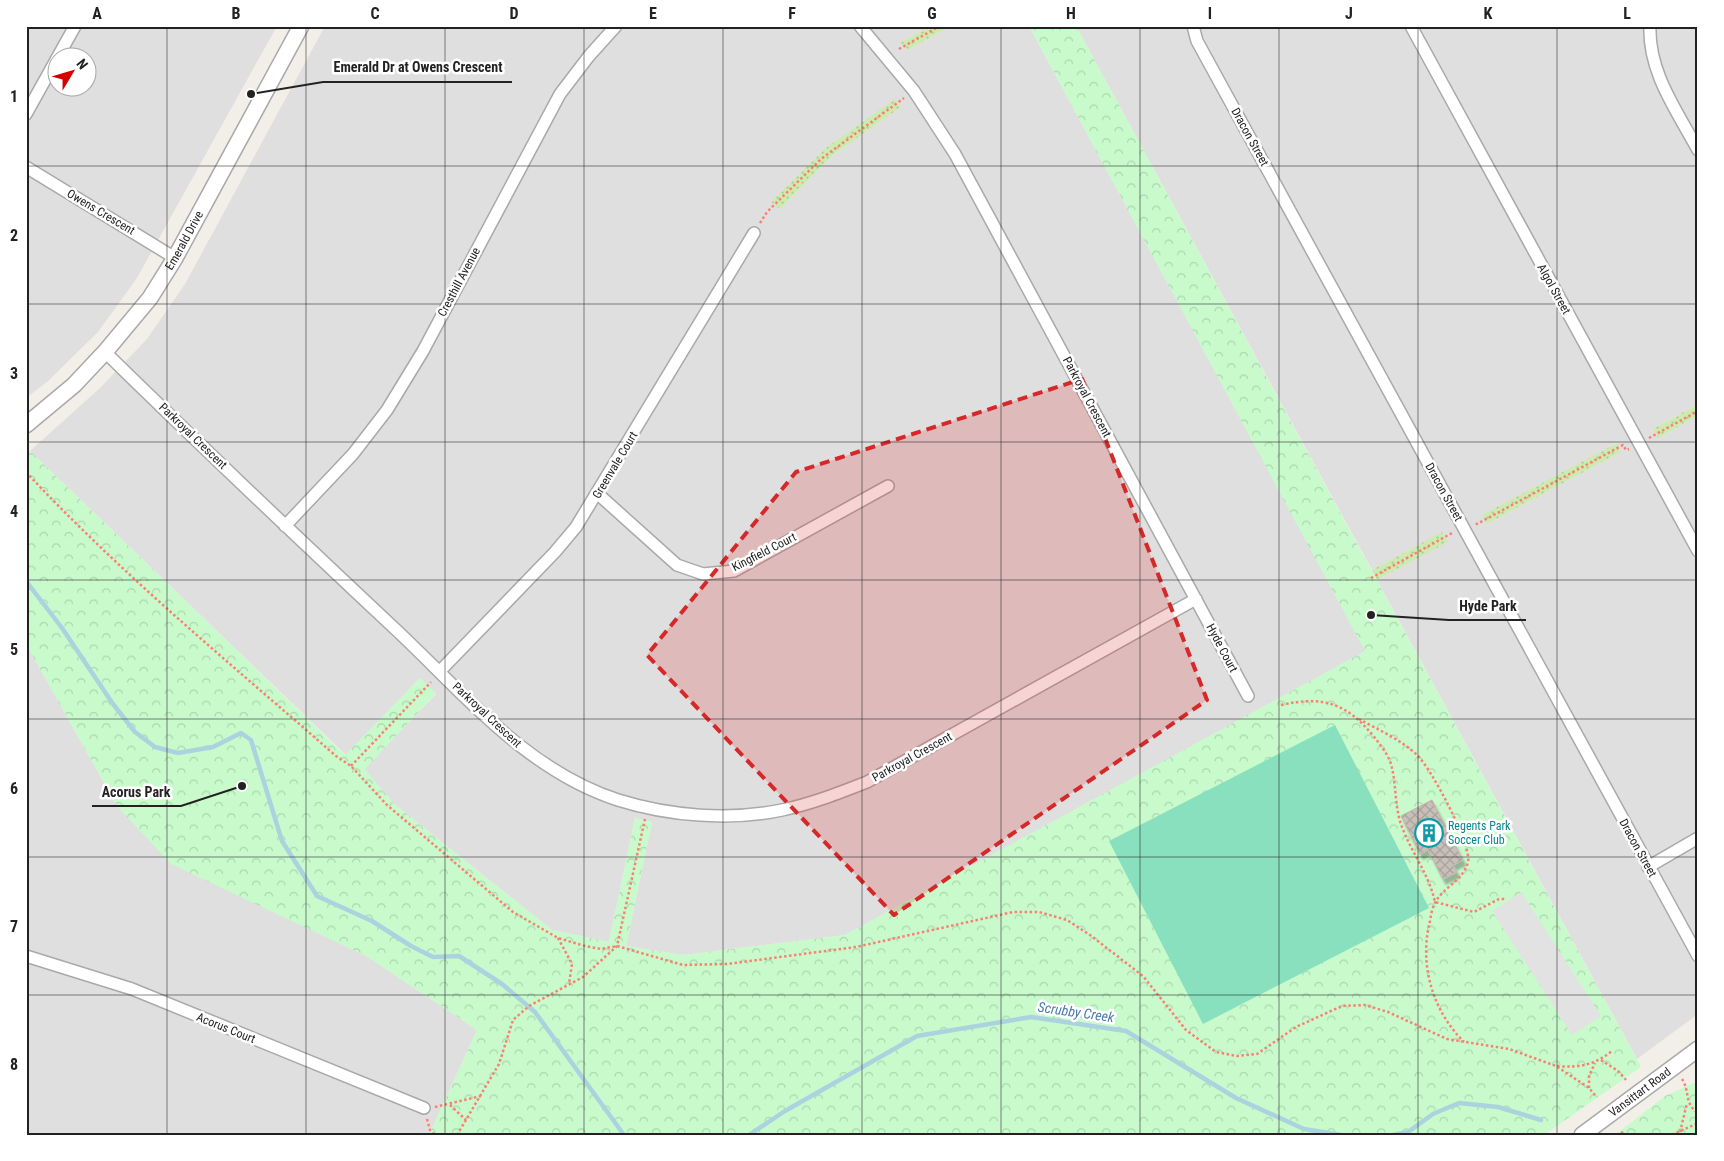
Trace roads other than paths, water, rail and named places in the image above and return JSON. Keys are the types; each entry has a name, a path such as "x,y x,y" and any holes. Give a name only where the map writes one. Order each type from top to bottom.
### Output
{"street":[{"path":"26,114 74,26"},
{"name":"Emerald Drive","path":"26,425 74,385 105,352 150,298 175,258 301,26"},
{"name":"Cresthill Avenue","path":"285,526 353,454 387,410 423,351 560,94 588,56 616,26"},
{"name":"Parkroyal Crescent","path":"105,352 508,738 545,766 617,800 648,808 698,815 741,814 781,810 827,798 867,782 1196,599 955,154 914,91 860,26"},
{"name":"Dracon Street","path":"1193,26 1197,41 1698,956"},
{"name":"Algol Street","path":"1411,26 1698,551"},
{"path":"1650,26 1650,42 1657,74 1698,150"},
{"name":"Owens Crescent","path":"26,167 175,258"},
{"name":"Greenvale Court","path":"440,671 555,552 576,527 598,494 754,233"},
{"name":"Kingfield Court","path":"598,494 677,565 703,574 734,571 888,486"},
{"name":"Hyde Court","path":"1196,599 1248,696"},
{"path":"1648,867 1698,838"},
{"name":"Acorus Court","path":"26,956 132,989 424,1108"},
{"name":"Vansittart Road","path":"1582,1135 1698,1049"}],"waterway":[{"path":"26,581 62,628 113,704 135,732 155,747 178,753 213,747 241,733 251,740 282,841 317,896 372,921 411,946 433,957 459,956 502,984 535,1012 624,1135"},
{"name":"Scrubby Creek","path":"749,1135 785,1111 917,1036 1031,1017 1126,1031 1236,1098 1304,1129 1341,1135"},
{"name":"Scrubby Creek","path":"1393,1135 1408,1132 1433,1114 1459,1103 1498,1107 1541,1120"}],"place":[{"name":"Emerald Dr at Owens Crescent","path":"251,94"},
{"name":"Hyde Park","path":"1371,615"},
{"name":"Acorus Park","path":"242,786"},
{"name":"Regents Park Soccer Club","path":"1429,833"}]}
